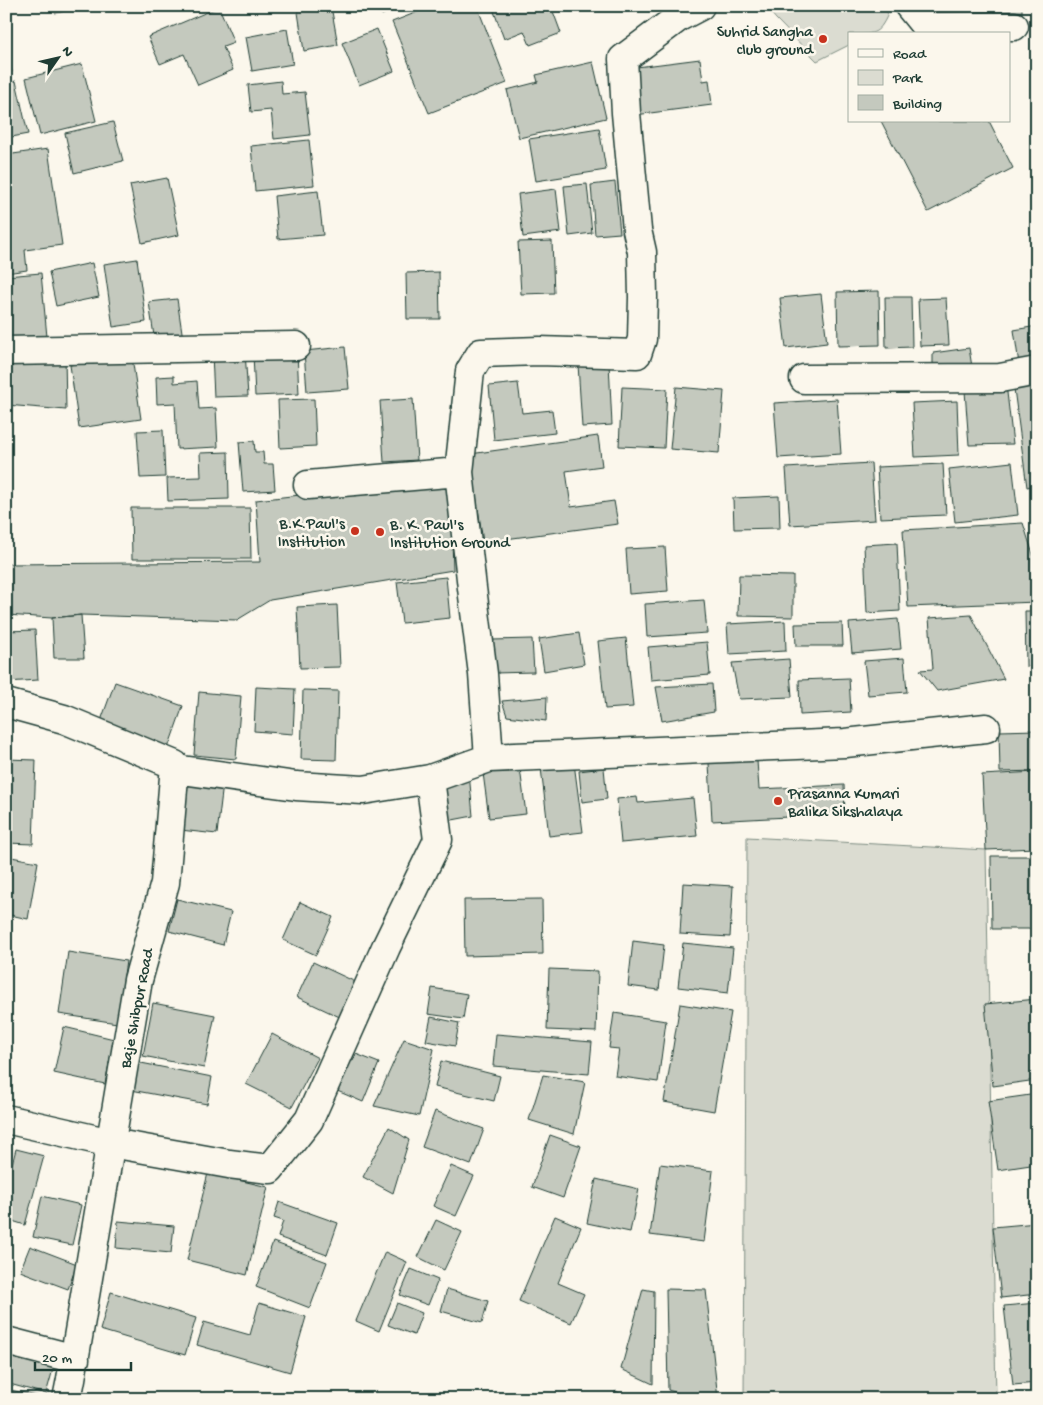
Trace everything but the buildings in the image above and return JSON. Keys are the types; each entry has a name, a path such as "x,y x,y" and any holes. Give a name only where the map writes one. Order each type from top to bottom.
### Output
{"street":[{"path":"489,758 484,674 459,472 470,371 481,353 637,354 642,339 642,252 637,230 623,59 679,17 700,6"},
{"path":"909,6 926,27 1014,26"},
{"path":"6,351 296,346"},
{"path":"804,379 1000,378 1037,371"},
{"path":"308,485 459,472"},
{"path":"6,703 64,719 175,765 175,769 296,786 364,790 430,779 489,758 845,743 986,728"},
{"name":"Baje Shibpur Road","path":"67,1399 138,980 165,883 175,769"},
{"path":"6,1119 111,1143 270,1169 309,1120 386,947 438,840 430,779"},
{"path":"6,1340 75,1359"}],"green space":[{"name":"Suhrid Sangha club ground","path":"765,6 882,6 888,14 878,30 874,32 848,32 848,46 817,61"},
{"path":"747,837 986,850 996,1399 744,1399"}],"place":[{"name":"Suhrid Sangha club ground","path":"823,39"},
{"name":"B.K.Paul's Institution","path":"355,531"},
{"name":"B. K. Paul's Institution Ground","path":"380,532"},
{"name":"Prasanna Kumari Balika Sikshalaya","path":"778,801"}]}
